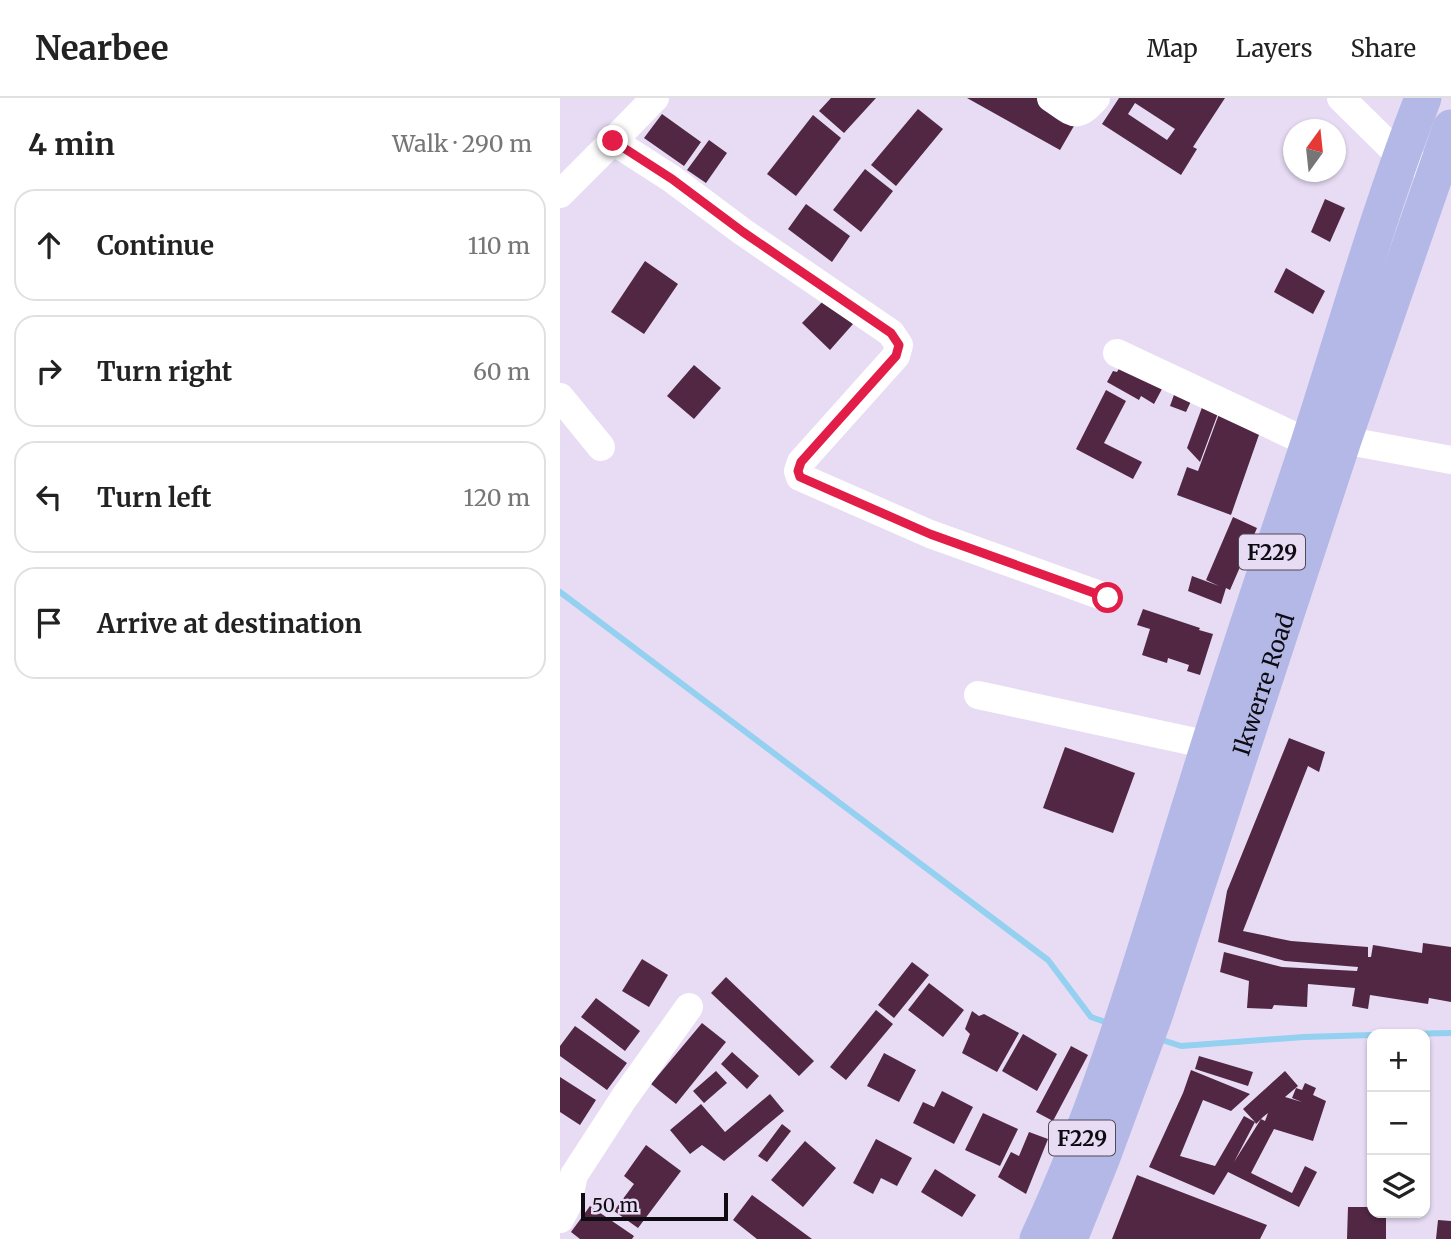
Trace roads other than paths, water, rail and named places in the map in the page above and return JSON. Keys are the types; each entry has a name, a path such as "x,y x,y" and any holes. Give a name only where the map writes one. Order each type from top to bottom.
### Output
{"main road":[{"name":"F229","path":"1136,1026 1209,745 1326,442 1401,156 1423,98"},
{"name":"Ikwerre Road","path":"1069,1239 1098,1168 1136,1026 1326,442 1446,147"},
{"name":"Ikwerre Road","path":"1038,1239 1136,1026"}],"street":[{"path":"560,194 655,98"},
{"path":"1051,98 1072,112 1079,113 1096,98"},
{"path":"1341,98 1401,156 1446,147"},
{"path":"613,141 672,179 743,232 891,333 899,345 896,356 801,462 798,471 800,477 930,534 1108,598"},
{"path":"1117,353 1326,442 1451,460"},
{"path":"560,397 601,447"},
{"path":"978,695 1209,745"},
{"path":"560,1219 567,1206 574,1175 624,1098 689,1007"}],"waterway":[{"path":"560,592 1048,960 1091,1017 1108,1023"},
{"path":"1430,1033 1451,1033"},
{"path":"1159,1039 1181,1046 1367,1035"}]}
